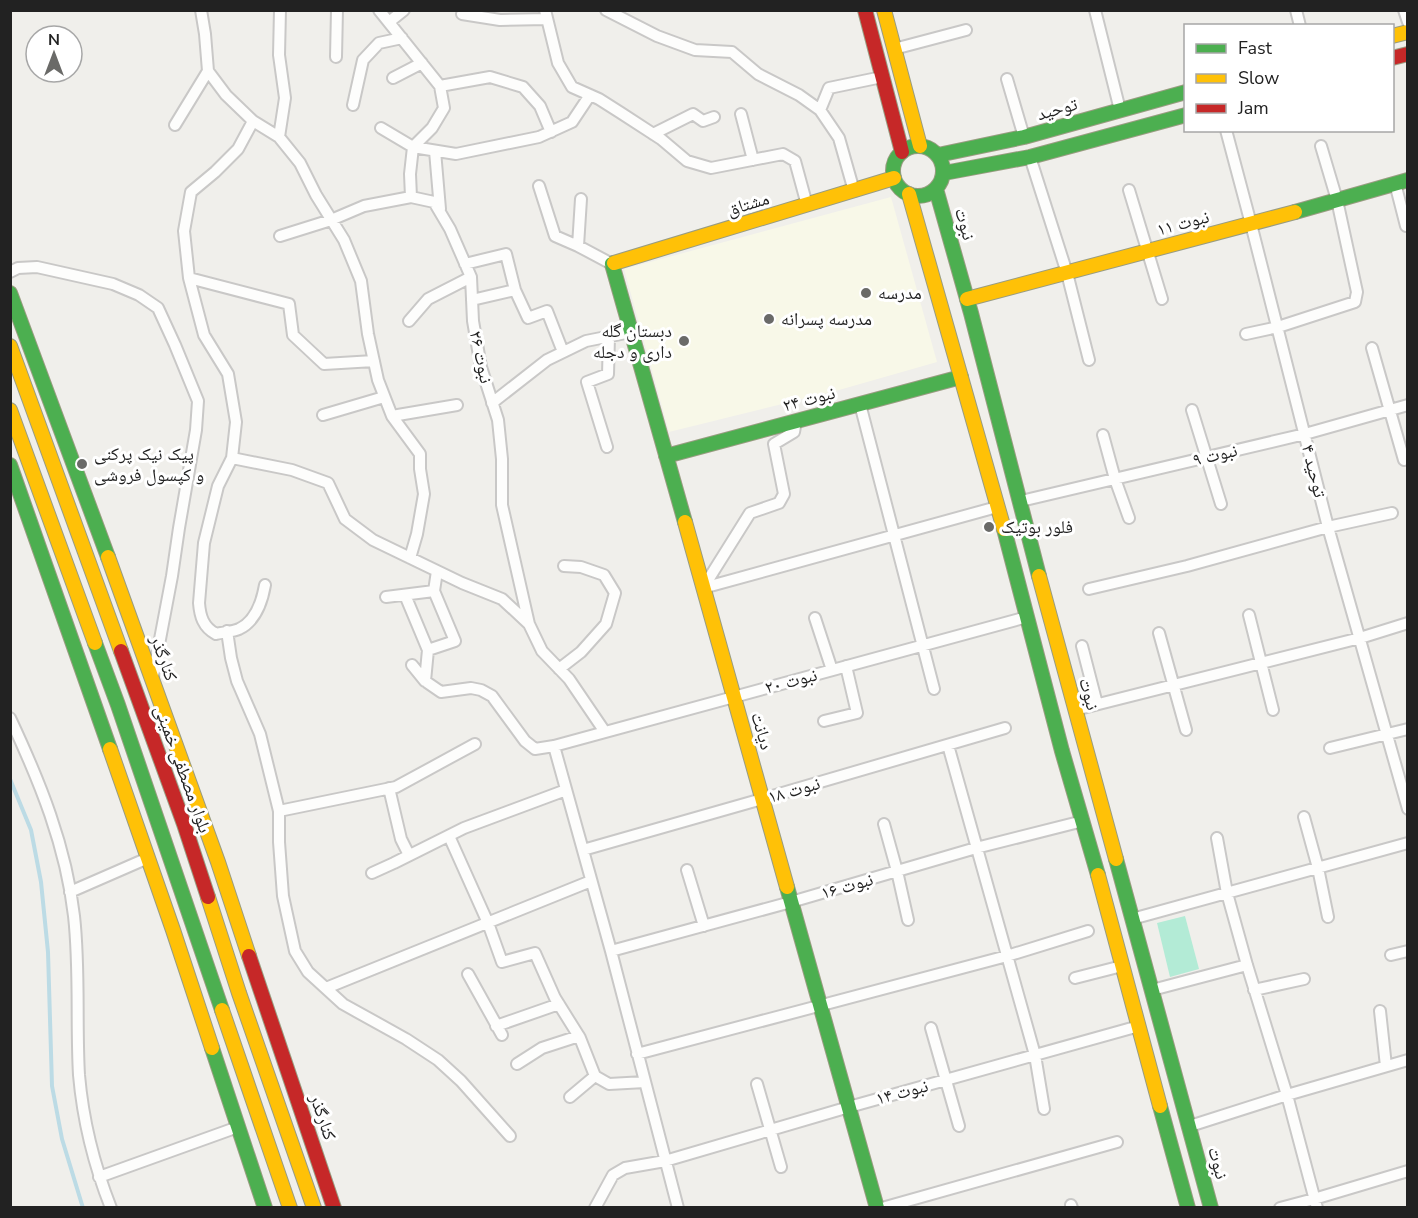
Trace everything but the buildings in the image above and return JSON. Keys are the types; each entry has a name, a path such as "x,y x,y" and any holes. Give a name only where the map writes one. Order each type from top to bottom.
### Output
{"main road":[{"path":"865,10 902,152"},
{"path":"884,10 920,146"},
{"name":"توحید","path":"938,155 1024,137 1184,92"},
{"path":"944,173 1030,157 1184,115"},
{"path":"898,133 916,128"},
{"path":"920,146 938,155 943,163 944,173 936,189 926,195 916,196 899,187 894,178 893,169 896,159 902,152 911,147 920,146"},
{"name":"مشتاق","path":"612,264 894,178"},
{"name":"نبوت ۱۱","path":"967,300 1401,182"},
{"name":"نبوت","path":"936,189 993,391 1074,710 1211,1208"},
{"path":"909,194 997,507 1188,1208"},
{"name":"دیانت","path":"612,264 877,1208"},
{"name":"کنارگذر","path":"10,293 218,862 334,1208"},
{"name":"بلوار مصطفی خمینی","path":"10,346 184,824 239,993 314,1208"},
{"name":"نبوت ۲۴","path":"666,456 961,377"},
{"path":"10,410 118,705 290,1208"},
{"path":"10,465 148,858 265,1208"},
{"path":"997,507 1021,501"},
{"path":"1083,821 1103,816"}],"street":[{"path":"201,10 208,71 226,95 253,121 279,137 300,163 316,195 344,240 361,281 368,334 378,380 392,416 420,454 424,494 410,558"},
{"path":"279,137 285,98 279,55 280,10"},
{"path":"336,57 337,10"},
{"path":"380,10 440,86 444,108 432,128 413,147 410,174 411,197"},
{"path":"389,22 404,10"},
{"path":"606,10 657,36 695,50 732,52 758,75 798,95 820,110 839,138 854,191"},
{"path":"1095,10 1120,110"},
{"path":"1404,10 1407,22"},
{"path":"462,14 500,20 546,15 558,63 572,87 599,99 654,134 687,161 711,168 783,154 795,161 807,205"},
{"path":"894,49 966,30"},
{"path":"353,105 363,60 379,43 402,38"},
{"path":"393,78 422,63"},
{"path":"175,125 208,71"},
{"path":"440,86 490,77 523,87 540,106 551,132"},
{"path":"820,110 829,88 882,77"},
{"path":"1007,79 1024,137"},
{"path":"381,128 413,147 456,154 539,137 551,132 572,122 590,95"},
{"path":"654,134 693,114 703,121 714,117"},
{"path":"741,114 753,160"},
{"path":"253,121 238,149 190,192 184,231 189,278 204,335 228,374 236,422 232,458 218,486 204,543 199,589 202,620 208,629 216,634 239,629 249,621 261,604 265,585"},
{"name":"توحید ۴","path":"1227,132 1329,527 1407,810"},
{"path":"1246,334 1278,327 1355,302 1358,292 1337,200 1321,146"},
{"path":"435,150 441,213"},
{"path":"1030,157 1067,273 1089,360"},
{"path":"1401,182 1406,226"},
{"path":"539,186 555,236 612,264"},
{"path":"1129,190 1162,299"},
{"path":"280,236 331,220 364,206 411,197 434,202 441,213"},
{"path":"578,246 581,199"},
{"name":"نبوت ۲۶","path":"441,213 471,277 473,321 481,367 498,420 502,459 502,505 529,624"},
{"path":"465,264 506,254 515,290 528,318 547,311 564,352"},
{"path":"10,272 18,268 37,267 113,284 139,295 158,308 198,401 196,430 172,576 152,677"},
{"path":"409,321 429,300 471,277"},
{"path":"189,278 289,304 292,335 324,364 374,361"},
{"path":"472,300 515,290"},
{"path":"492,403 547,360 586,341 631,332"},
{"path":"607,447 587,382 608,374 609,337"},
{"path":"1372,348 1404,460"},
{"path":"323,415 384,397"},
{"path":"860,404 933,689"},
{"path":"392,416 457,405"},
{"name":"نبوت ۹","path":"1021,501 1305,434 1407,405"},
{"path":"1192,410 1221,504"},
{"path":"703,588 750,513 779,503 784,494 774,444 794,432 796,421"},
{"path":"1103,435 1129,518"},
{"path":"232,458 292,471 328,483 345,519 374,540 502,600 529,624 542,651 569,679 605,732"},
{"path":"703,588 997,507"},
{"path":"1089,589 1392,513"},
{"path":"559,669 581,652 606,624 615,593 604,575 581,567 564,566"},
{"path":"428,650 455,641 434,591 437,571"},
{"path":"386,597 434,591"},
{"path":"405,595 428,650 425,681"},
{"path":"1249,615 1273,710"},
{"name":"نبوت ۲۰","path":"554,746 1027,617"},
{"path":"815,618 832,670"},
{"path":"1074,710 1360,638 1407,623"},
{"path":"227,631 237,681 260,734 279,811 283,896 295,951 308,972 343,1004 406,1039 438,1060 461,1081 510,1136"},
{"path":"1159,633 1186,730"},
{"path":"1082,646 1097,704"},
{"path":"412,665 425,681 441,692 471,688 492,696 525,741 535,749 554,746 611,951 678,1208"},
{"path":"824,721 857,713 846,666"},
{"path":"10,718 32,764 50,810 64,856 74,917 79,1076 87,1136 111,1208"},
{"name":"نبوت ۱۸","path":"583,850 1005,728"},
{"path":"1330,748 1407,729"},
{"path":"279,811 396,787 475,744"},
{"path":"948,745 1035,1055 1044,1109"},
{"path":"390,788 401,838 409,855"},
{"path":"372,873 464,828 566,790"},
{"path":"1304,817 1329,917"},
{"name":"نبوت ۱۶","path":"611,951 976,848 1083,821"},
{"path":"884,825 908,920"},
{"path":"449,836 488,923 502,962 535,953 559,1004 579,1036 595,1076 609,1084 645,1082"},
{"path":"1217,838 1227,893 1246,965 1287,1095 1316,1203"},
{"path":"1132,919 1407,843"},
{"path":"70,892 148,858"},
{"path":"687,870 704,926"},
{"path":"326,988 591,881"},
{"path":"638,1054 1006,956 1088,931"},
{"path":"1391,955 1407,951"},
{"path":"1152,990 1246,965"},
{"path":"1075,978 1122,966"},
{"path":"468,975 499,1031 559,1004"},
{"path":"1254,990 1304,979"},
{"path":"1380,1011 1386,1066"},
{"name":"نبوت ۱۴","path":"595,1208 613,1175 625,1168 665,1161 1139,1026"},
{"path":"931,1028 959,1126"},
{"path":"517,1064 542,1048 579,1036"},
{"path":"1190,1126 1407,1060"},
{"path":"570,1097 595,1076"},
{"path":"757,1084 781,1167"},
{"path":"99,1177 238,1126"},
{"path":"882,1208 1117,1142"},
{"path":"1280,1208 1316,1203 1407,1171"}],"shaded area":[{"path":"891,197 937,362 839,390 669,432 624,269"}],"green space":[{"path":"1185,916 1199,969 1170,977 1157,923"}],"waterway":[{"path":"10,779 31,830 41,882 48,952 52,1086 62,1139 83,1208"}],"traffic: fast":[{"path":"938,155 1024,137 1184,93"},
{"path":"944,173 1030,157 1184,116"},
{"path":"918,146 936,153 943,171 936,189 918,196 900,189 893,171 900,153 918,146"},
{"path":"1295,212 1408,180"},
{"path":"936,189 971,313 1039,576"},
{"path":"614,263 612,264 685,522"},
{"path":"10,293 108,557"},
{"path":"666,456 961,377"},
{"path":"10,465 110,749"},
{"path":"1004,529 1062,751 1098,875"},
{"path":"95,643 222,1010"},
{"path":"1116,859 1211,1208"},
{"path":"787,887 877,1208"},
{"path":"212,1048 265,1208"},
{"path":"1160,1106 1188,1208"}],"traffic: slow":[{"path":"884,10 920,146"},
{"path":"1394,36 1408,32"},
{"path":"614,263 894,178"},
{"path":"909,194 1004,529"},
{"path":"967,299 1295,212"},
{"path":"10,346 121,651"},
{"path":"10,410 95,643"},
{"path":"685,522 787,887"},
{"path":"108,557 218,862 249,956"},
{"path":"1039,576 1116,859"},
{"path":"110,749 212,1048"},
{"path":"1098,875 1160,1106"},
{"path":"208,897 314,1208"},
{"path":"222,1010 290,1208"}],"traffic: jam":[{"path":"865,10 902,152"},
{"path":"1394,58 1408,54"},
{"path":"121,651 208,897"},
{"path":"249,956 334,1208"}],"place":[{"name":"مدرسه","path":"866,293"},
{"name":"مدرسه پسرانه","path":"769,319"},
{"name":"دبستان گله داری و دجله","path":"684,341"},
{"name":"پیک نیک پرکنی و کپسول فروشی","path":"82,464"},
{"name":"فلور بوتیک","path":"989,527"}]}
